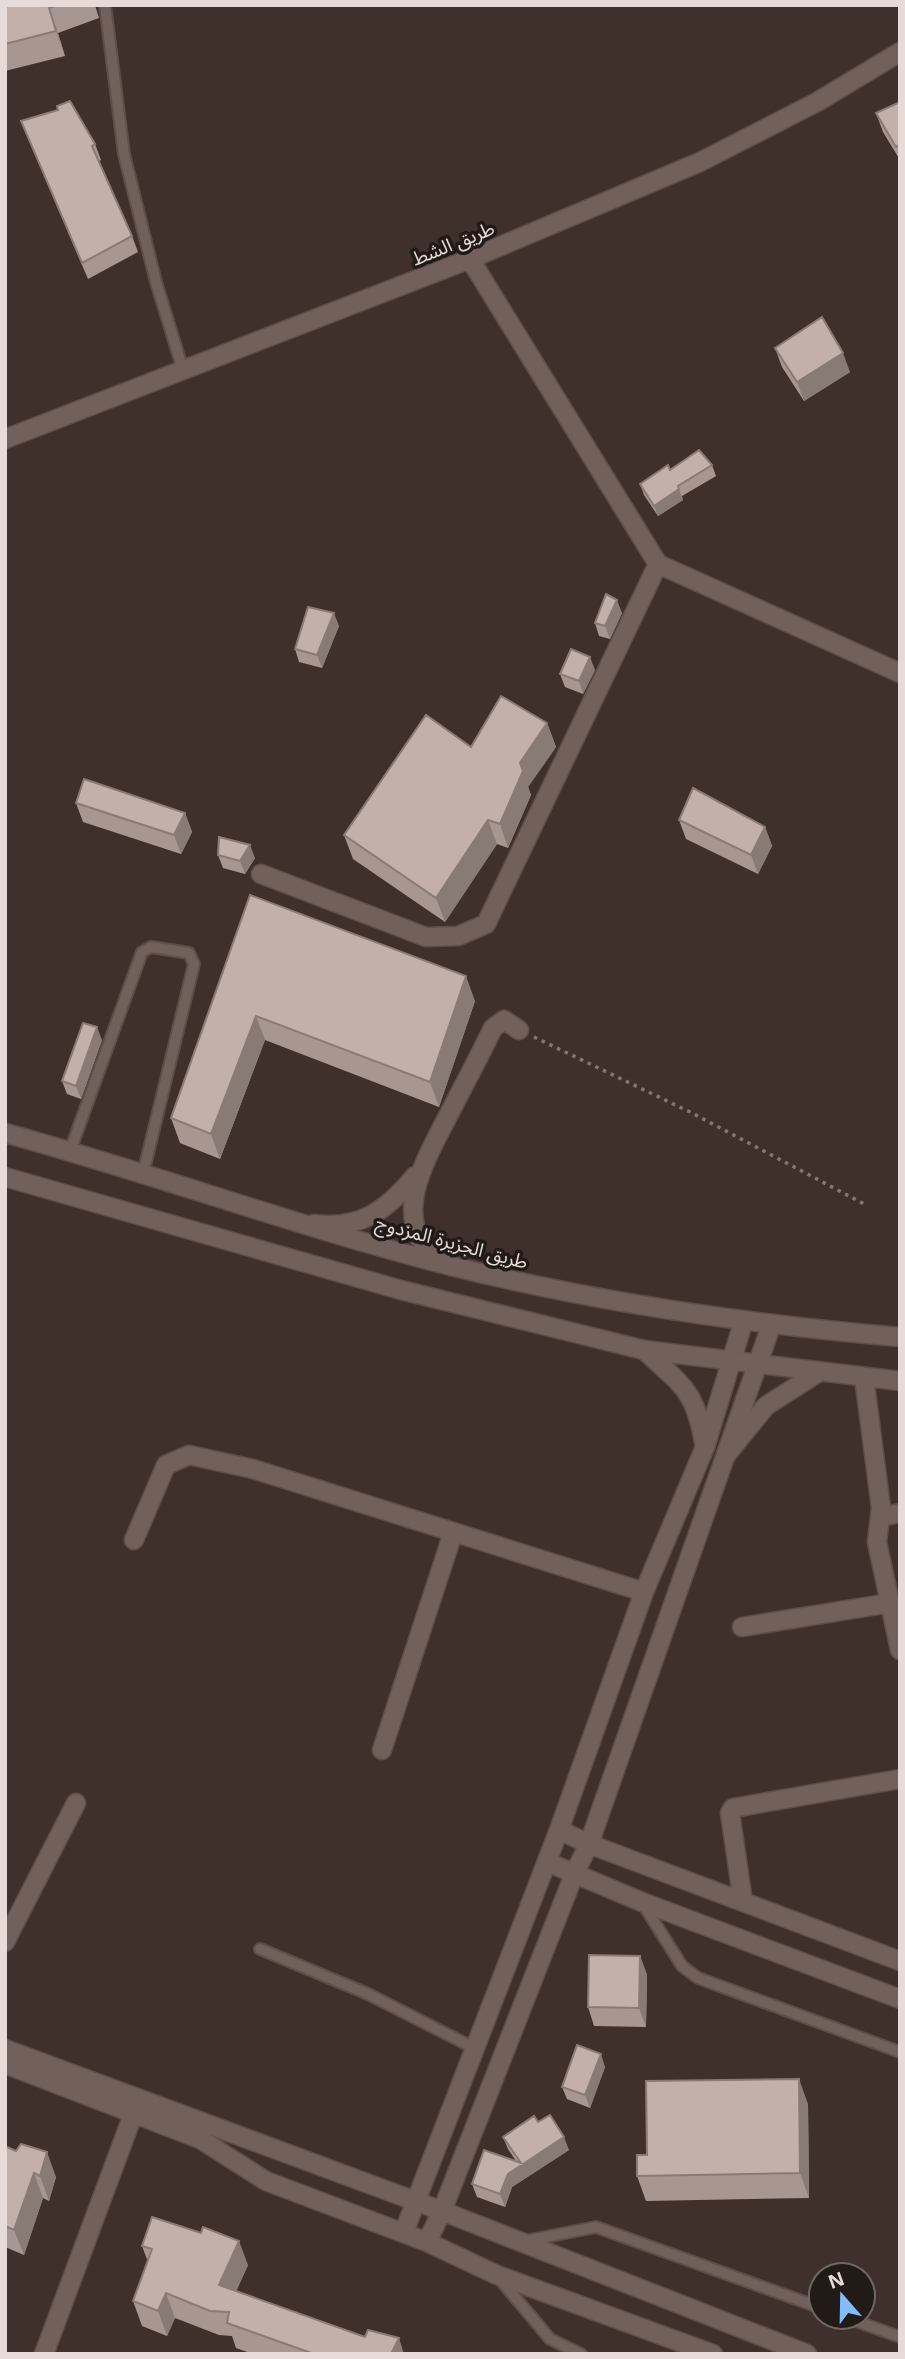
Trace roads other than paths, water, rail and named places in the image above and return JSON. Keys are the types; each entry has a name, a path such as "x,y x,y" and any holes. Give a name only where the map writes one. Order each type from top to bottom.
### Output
{"street":[{"name":"طريق الشط","path":"5,439 470,259 700,162 817,102 900,52"},
{"path":"470,259 658,564 900,673"},
{"path":"261,874 426,937 458,936 486,924 658,564"},
{"path":"298,1222 327,1225 356,1223 380,1213 396,1200 420,1171 494,1028 504,1020 519,1030"},
{"name":"طريق الجزيرة المزدوج","path":"5,1133 450,1265 591,1298 743,1323 900,1337"},
{"path":"420,1171 413,1198 414,1220 432,1256 450,1265"},
{"path":"5,1177 401,1290 644,1350 900,1381"},
{"path":"404,2232 559,1830 644,1592 705,1447 743,1323"},
{"path":"427,2242 442,2211 575,1872 589,1844 772,1326"},
{"path":"644,1350 692,1395 700,1416 705,1447"},
{"path":"727,1454 766,1406 819,1373"},
{"path":"864,1377 880,1517 876,1533 900,1650"},
{"path":"134,1540 166,1465 189,1455 254,1469 644,1592"},
{"path":"880,1517 900,1513"},
{"path":"382,1750 453,1533"},
{"path":"742,1627 890,1603"},
{"path":"743,1902 730,1813 733,1808 900,1779"},
{"path":"5,1942 76,1803"},
{"path":"559,1830 589,1844 900,1961"},
{"path":"547,1862 642,1902 900,1999"},
{"path":"5,2049 136,2106 200,2139 266,2181 404,2232 496,2275 713,2354"},
{"path":"5,2064 442,2211 807,2354"},
{"path":"44,2354 136,2106"}],"lane":[{"path":"105,5 124,154 156,282 183,370"},
{"path":"70,1151 142,952 151,947 189,953 194,964 143,1174"},
{"path":"642,1902 682,1966 698,1978 900,2052"},
{"path":"260,1949 368,1994 476,2049"},
{"path":"518,2243 596,2227 807,2303"},
{"path":"496,2275 550,2339 581,2354"},
{"path":"877,2329 900,2337"}]}
